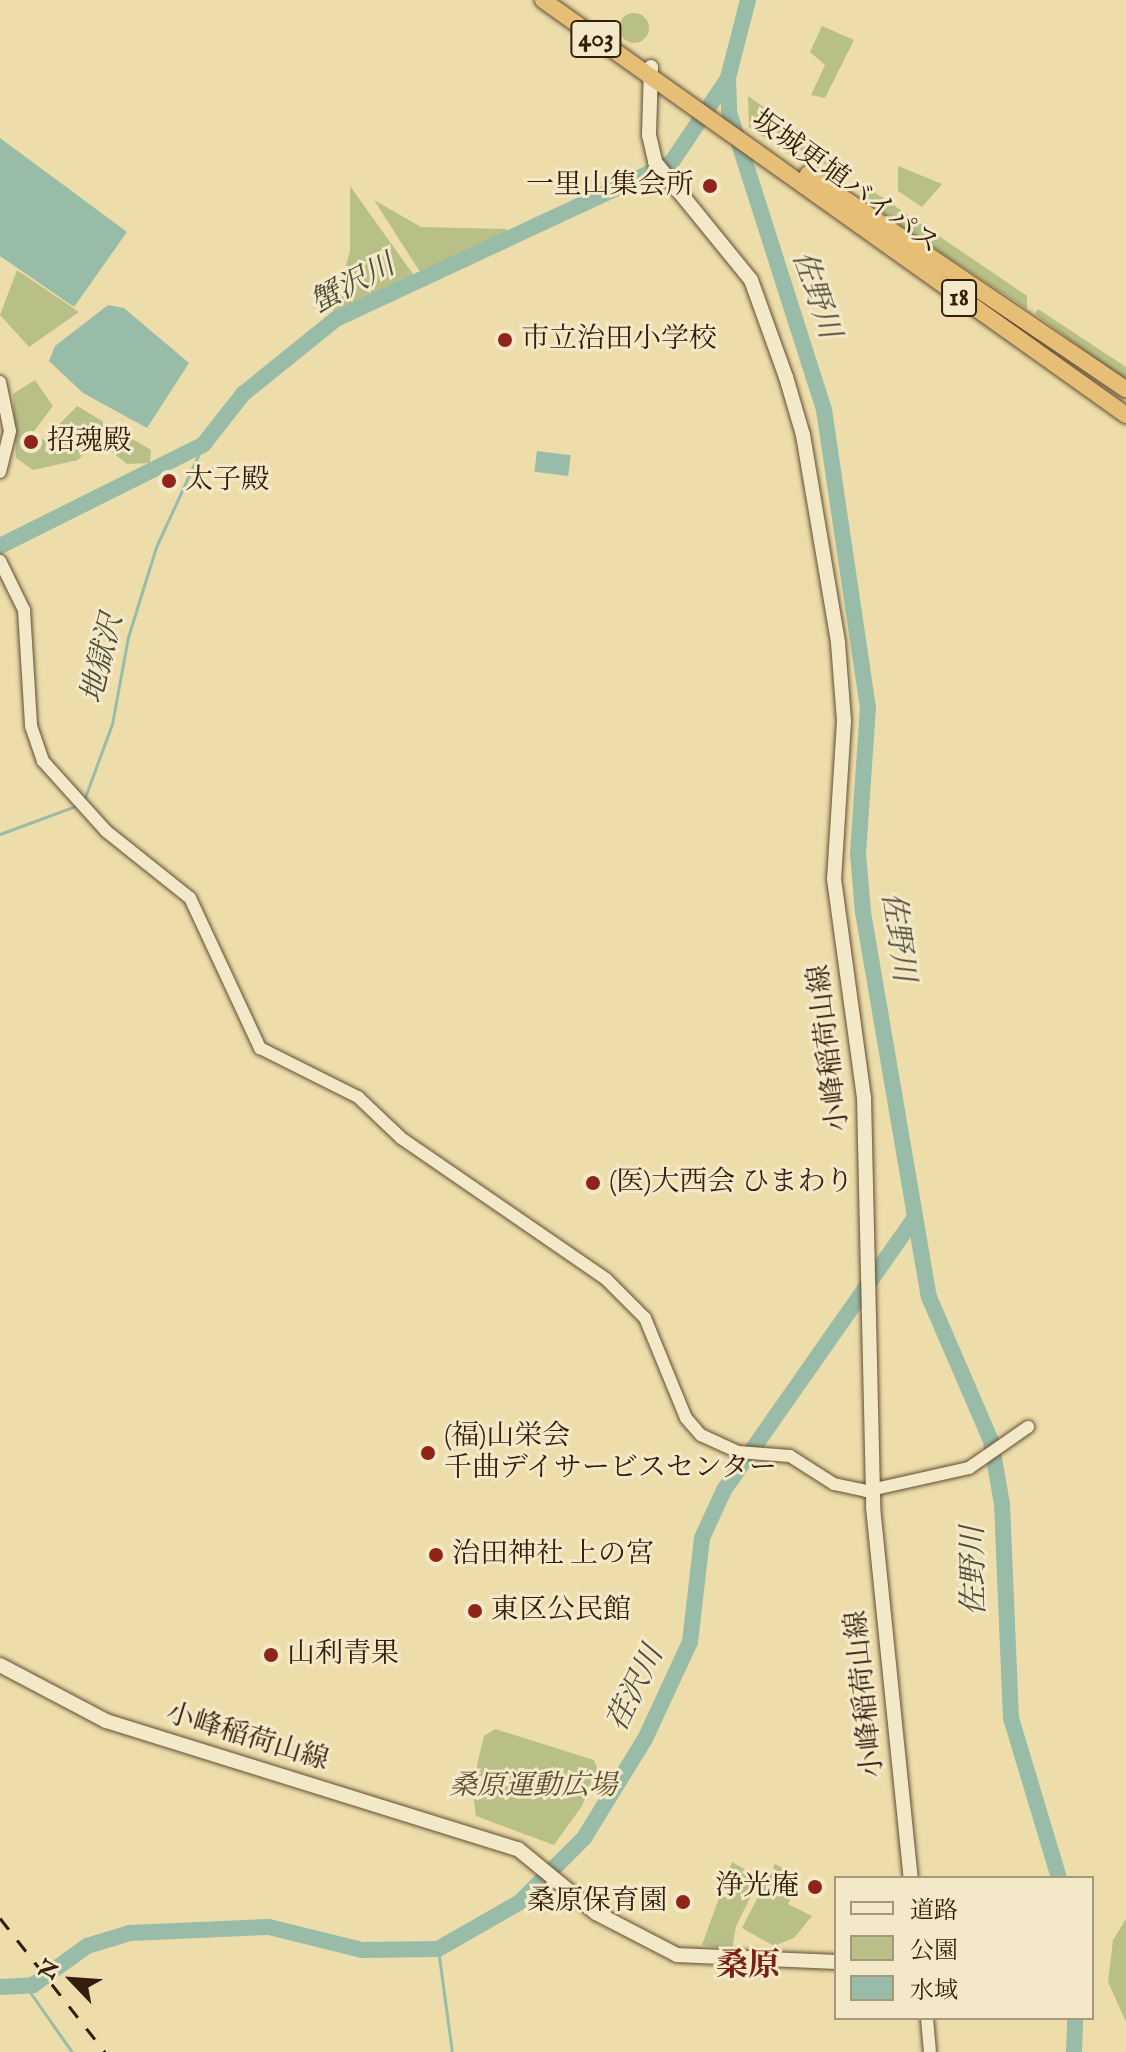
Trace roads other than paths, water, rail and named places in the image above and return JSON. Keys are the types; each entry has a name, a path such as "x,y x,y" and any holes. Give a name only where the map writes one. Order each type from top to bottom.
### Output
{"highway":[{"name":"403","path":"543,0 651,72"},
{"name":"403","path":"557,0 651,72"},
{"name":"坂城更埴バイパス","path":"651,72 798,173 1126,389"},
{"name":"坂城更埴バイパス","path":"798,173 1126,415"}],"main road":[{"name":"小峰稲荷山線","path":"651,72 655,162 662,179 751,280 808,457 842,681 833,864 864,1098 873,1490 911,1876"},
{"name":"小峰稲荷山線","path":"0,1665 106,1721 495,1841 543,1868 596,1913 677,1955 834,1962"}],"street":[{"path":"0,382 10,431 0,472"},
{"path":"0,561 24,610 35,745 85,810 190,898 260,1048 358,1097 401,1138 606,1279 654,1332 693,1427 715,1445 745,1452 790,1456 846,1488 873,1490 977,1463 1028,1427"},
{"path":"927,2020 930,2052"}],"water":[{"path":"0,138 127,232 74,307 0,256"},
{"path":"108,305 124,308 189,363 147,428 83,393 49,361 55,346"},
{"path":"537,451 571,455 568,476 534,472"}],"waterway":[{"name":"佐野川","path":"748,0 728,78 729,112 824,410 868,707 858,854 863,912 929,1297 991,1441 1002,1504 1011,1718 1058,1876"},
{"name":"蟹沢川","path":"0,546 203,445 243,394 336,319 671,163 727,80"},
{"name":"地獄沢","path":"84,800 112,724 128,637 156,547 203,445"},
{"name":"地獄沢","path":"0,834 78,805"},
{"name":"荏沢川","path":"0,1987 33,1985 87,1946 130,1933 269,1927 362,1950 438,1949 520,1902 584,1838 645,1739 690,1642 702,1538 724,1490 915,1217"},
{"path":"438,1949 452,2052"},
{"path":"25,1985 72,2052"},
{"name":"佐野川","path":"1074,2052 1075,2020"}],"railway":[{"path":"0,1918 105,2052"}],"place":[{"name":"一里山集会所","path":"710,186"},
{"name":"市立治田小学校","path":"505,340"},
{"name":"招魂殿","path":"31,442"},
{"name":"太子殿","path":"169,481"},
{"name":"(医)大西会 ひまわり","path":"593,1183"},
{"name":"(福)山栄会 千曲デイサービスセンター","path":"428,1453"},
{"name":"治田神社 上の宮","path":"436,1555"},
{"name":"東区公民館","path":"475,1611"},
{"name":"山利青果","path":"271,1655"},
{"name":"浄光庵","path":"815,1887"},
{"name":"桑原保育園","path":"683,1902"}],"district":[{"name":"桑原","path":"748,1967"}],"park label":[{"name":"桑原運動広場","path":"533,1787"}]}
